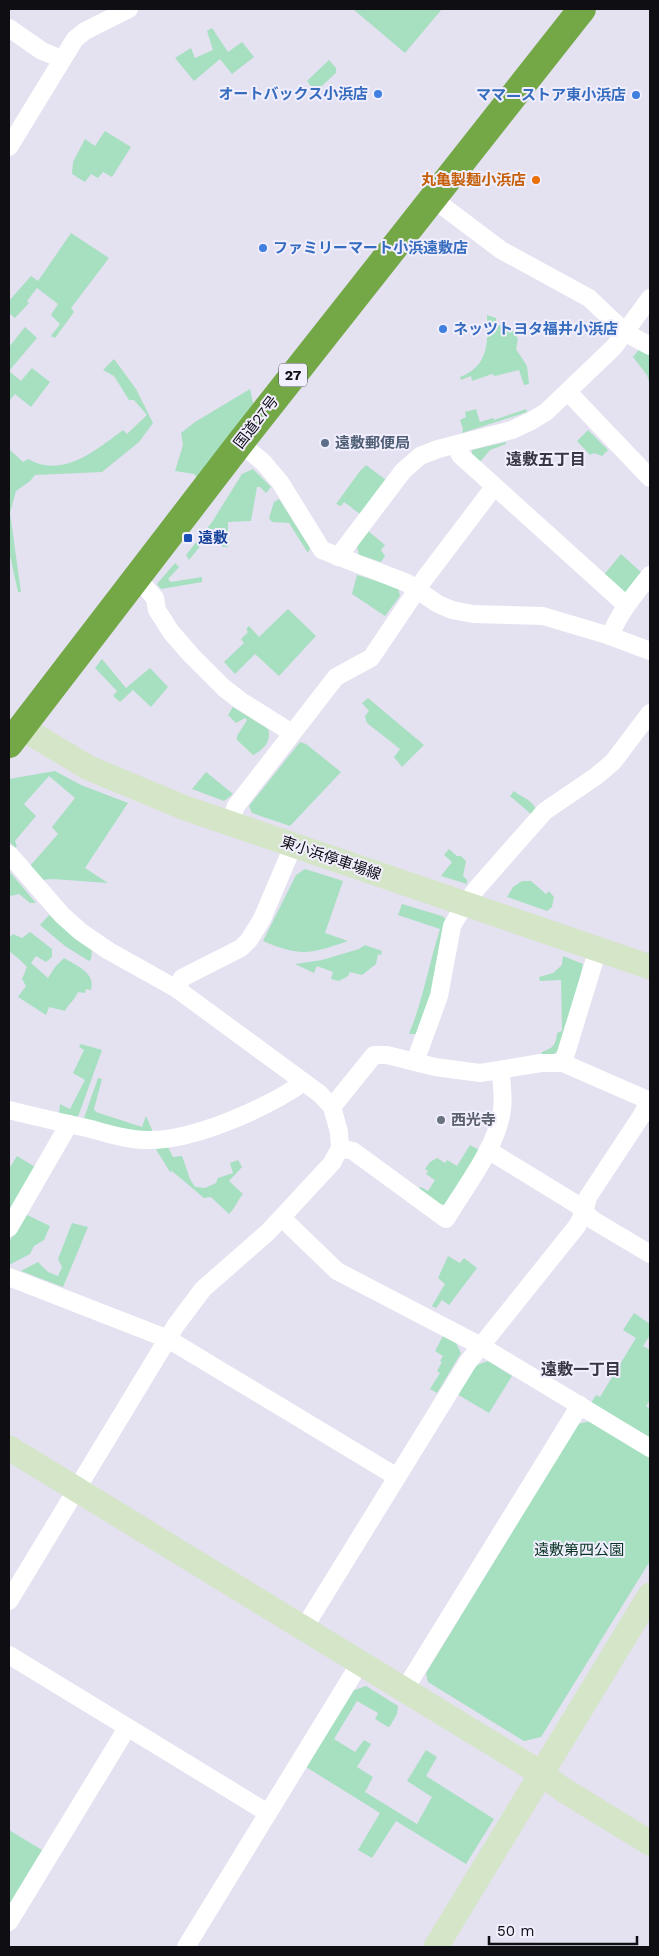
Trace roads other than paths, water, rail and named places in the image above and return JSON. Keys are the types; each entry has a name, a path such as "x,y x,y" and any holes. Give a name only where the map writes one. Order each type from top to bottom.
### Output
{"highway":[{"name":"国道27号","path":"15,736 240,443 582,9"}],"street":[{"path":"9,147 53,78 75,39 85,31 129,9"},
{"path":"9,28 42,51 62,59"},
{"path":"432,198 500,250 589,298 626,333 650,346"},
{"path":"338,557 403,471 420,456 438,449 512,430 531,422 546,412 614,347 650,298"},
{"path":"568,392 650,478"},
{"path":"240,443 263,462 280,482 322,550 407,583 438,604 452,610 473,614 543,616 610,636 650,651"},
{"path":"456,445 460,456 626,605"},
{"path":"230,823 236,806 336,677 371,658 418,590 494,487"},
{"path":"610,636 626,605 650,575"},
{"path":"137,578 155,598 157,610 171,632 224,688 292,733"},
{"path":"415,1062 439,996 452,926 466,904 478,887 545,811 596,777 613,762 650,713"},
{"name":"東小浜停車場線","path":"15,736 59,752 118,782 293,846 650,967"},
{"path":"177,988 182,978 241,948 249,940 262,919 293,846"},
{"path":"9,854 62,915 81,932 109,951 177,988 304,1082 332,1107 339,1132 340,1148 332,1163 282,1218 203,1289 168,1339 9,1601"},
{"path":"563,1063 598,948"},
{"path":"304,1628 468,1362 577,1226 584,1213 588,1197 650,1100 563,1063 540,1063 480,1074 387,1055 374,1055 332,1107"},
{"path":"340,1148 353,1151 446,1219 488,1150 498,1128 502,1108 501,1071"},
{"path":"9,1110 127,1138 160,1140 178,1137 222,1124 293,1090 304,1082"},
{"path":"9,1228 69,1124"},
{"path":"488,1150 576,1204 584,1213 650,1254"},
{"path":"282,1218 337,1271 481,1346 650,1448"},
{"path":"10,1281 168,1339 396,1477"},
{"path":"405,1690 580,1405"},
{"path":"9,1448 542,1774 562,1789 650,1843"},
{"path":"436,1947 650,1595"},
{"path":"9,1655 268,1813"},
{"path":"186,1947 360,1663"},
{"path":"9,1922 127,1728"}],"place":[{"name":"オートバックス小浜店","path":"378,94"},
{"name":"ママ―ストア東小浜店","path":"636,95"},
{"name":"丸亀製麺小浜店","path":"536,180"},
{"name":"ファミリーマート小浜遠敷店","path":"263,248"},
{"name":"ネッツトヨタ福井小浜店","path":"443,329"},
{"name":"遠敷郵便局","path":"325,443"},
{"name":"遠敷","path":"188,538"},
{"name":"西光寺","path":"441,1120"}],"district":[{"name":"遠敷五丁目","path":"546,459"},
{"name":"遠敷一丁目","path":"581,1369"}],"park label":[{"name":"遠敷第四公園","path":"579,1550"}]}
